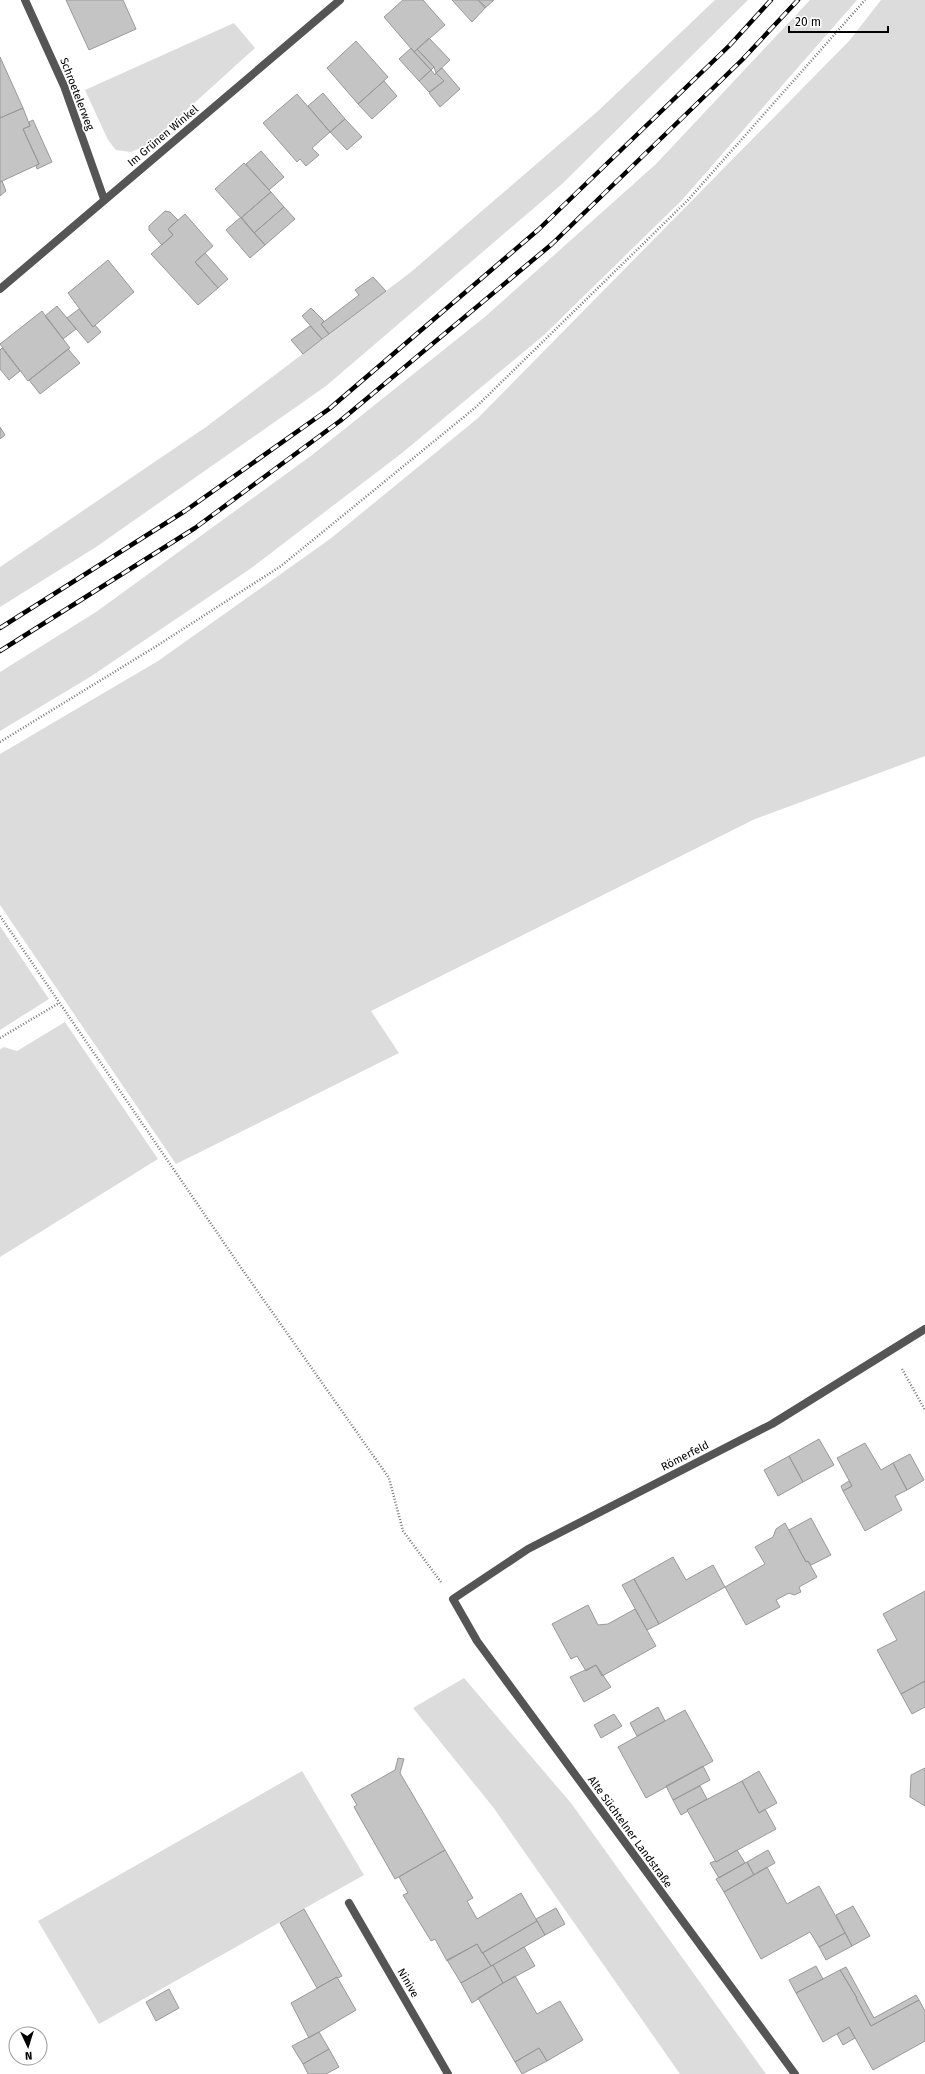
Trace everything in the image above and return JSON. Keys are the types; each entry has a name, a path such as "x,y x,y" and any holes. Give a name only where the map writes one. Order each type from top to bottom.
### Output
{"street":[{"name":"Schroetelerweg","path":"25,0 64,86 104,199"},
{"name":"Im Grünen Winkel","path":"0,289 104,199 340,0"},
{"name":"Römerfeld","path":"453,1599 528,1549 772,1424 892,1351 925,1329"},
{"name":"Alte Süchtelner Landstraße","path":"453,1599 477,1641 795,2074"},
{"name":"Ninive","path":"349,1903 448,2074"}],"path":[{"path":"0,742 155,647 281,566 476,407 688,200 865,0"},
{"path":"0,916 389,1478 403,1531 453,1599"},
{"path":"0,1038 59,1003"},
{"path":"892,1351 925,1410"}],"shaded area":[{"path":"715,0 748,0 562,184 326,386 96,547 0,607 0,567 206,427 411,272 598,111"},
{"path":"810,0 857,0 682,200 544,335 402,453 250,569 90,677 0,731 0,672 96,612 312,455 486,316 656,164"},
{"path":"881,0 925,0 925,756 755,819 371,1011 399,1053 176,1164 0,905 0,754 158,661 330,539 478,418 849,41"},
{"path":"234,23 255,48 149,144 131,152 116,150 108,140 85,90"},
{"path":"0,926 49,999 0,1030"},
{"path":"65,1022 158,1159 0,1257 0,1049 4,1047 17,1051"},
{"path":"464,1678 571,1803 766,2074 680,2074 493,1807 413,1708"},
{"path":"302,1771 364,1875 99,2024 38,1921"}],"building":[{"path":"66,0 123,0 136,29 89,50"},
{"path":"403,0 423,0 445,25 414,52 384,17"},
{"path":"452,0 478,0 486,7 472,22"},
{"path":"478,0 494,0 485,8"},
{"path":"429,38 450,60 436,73 434,67 417,49"},
{"path":"356,41 388,77 358,104 327,68"},
{"path":"411,48 431,70 419,81 399,59"},
{"path":"417,49 434,67 431,70 414,52"},
{"path":"0,57 23,108 0,118"},
{"path":"442,68 460,89 440,107 429,93 444,81 436,73"},
{"path":"431,70 435,75 436,73 444,81 429,92 419,81"},
{"path":"384,81 397,96 372,119 358,104"},
{"path":"323,93 345,119 330,132 308,106"},
{"path":"297,94 330,132 312,148 319,155 306,166 300,159 297,162 263,123"},
{"path":"23,108 30,126 23,129 39,164 0,182 0,118"},
{"path":"345,119 362,137 347,150 330,132"},
{"path":"33,120 52,162 37,169 36,166 39,164 23,129 30,126 29,122"},
{"path":"261,151 284,177 269,190 246,164"},
{"path":"244,163 271,192 241,218 215,189"},
{"path":"2,181 6,191 0,196 0,182"},
{"path":"271,192 284,207 254,233 241,218"},
{"path":"284,207 295,219 265,245 254,233"},
{"path":"165,211 170,212 178,220 168,229 173,235 162,245 149,230 149,226"},
{"path":"185,214 213,246 195,262 218,288 198,305 151,254 173,235 168,229"},
{"path":"241,217 265,245 250,258 226,230"},
{"path":"205,253 228,279 218,288 195,262"},
{"path":"108,260 134,292 93,327 68,293"},
{"path":"373,277 386,291 329,334 321,324 359,295 355,290"},
{"path":"57,306 76,329 63,339 45,316"},
{"path":"311,308 324,321 321,324 329,334 322,339 302,316"},
{"path":"79,309 93,327 95,325 101,332 88,343 67,318"},
{"path":"42,311 70,348 28,381 0,344"},
{"path":"310,326 322,339 303,354 291,340"},
{"path":"2,348 20,371 9,380 0,369 0,350"},
{"path":"68,349 80,363 40,394 29,380"},
{"path":"0,427 5,435 0,439"},
{"path":"819,1439 834,1465 803,1482 789,1456"},
{"path":"865,1443 881,1470 893,1463 907,1490 895,1496 902,1510 865,1531 843,1491 852,1486 837,1458"},
{"path":"910,1454 924,1480 907,1490 893,1463"},
{"path":"789,1456 803,1482 778,1496 764,1470"},
{"path":"849,1481 852,1486 843,1491 841,1486"},
{"path":"811,1518 831,1555 811,1565 808,1561 806,1562 789,1530"},
{"path":"785,1523 806,1562 808,1561 817,1577 799,1587 801,1592 794,1595 789,1593 776,1600 780,1607 746,1625 725,1587 765,1564 755,1547 773,1537 776,1529"},
{"path":"673,1557 686,1580 713,1565 725,1587 659,1624 634,1579"},
{"path":"634,1579 659,1624 647,1630 622,1585"},
{"path":"925,1591 925,1681 901,1694 877,1650 897,1640 883,1614"},
{"path":"588,1605 598,1625 608,1624 635,1609 656,1646 602,1676 596,1665 586,1671 577,1656 571,1659 552,1624"},
{"path":"596,1665 611,1687 584,1702 570,1677"},
{"path":"925,1681 925,1707 912,1714 901,1694"},
{"path":"658,1707 665,1721 637,1736 630,1723"},
{"path":"685,1710 713,1761 646,1798 618,1747"},
{"path":"614,1714 622,1726 601,1738 594,1725"},
{"path":"398,1758 404,1759 400,1773 445,1850 395,1879 354,1807 357,1805 351,1795 395,1770"},
{"path":"703,1766 710,1780 673,1800 666,1786"},
{"path":"925,1768 925,1806 910,1797 911,1775"},
{"path":"759,1771 777,1803 759,1813 742,1781"},
{"path":"742,1781 759,1813 765,1809 776,1829 716,1862 687,1810"},
{"path":"700,1786 707,1799 681,1815 673,1800"},
{"path":"445,1850 473,1898 467,1901 477,1919 521,1893 537,1921 482,1953 477,1944 447,1961 435,1939 431,1941 403,1895 408,1893 399,1877"},
{"path":"737,1850 745,1863 719,1878 710,1863 716,1862"},
{"path":"768,1850 775,1863 754,1875 747,1862"},
{"path":"747,1862 754,1875 724,1892 716,1879"},
{"path":"767,1867 787,1904 819,1886 845,1933 819,1947 810,1932 761,1959 724,1892"},
{"path":"853,1906 870,1936 852,1946 836,1915"},
{"path":"556,1908 565,1924 545,1935 536,1919"},
{"path":"304,1909 342,1976 337,1977 317,1988 280,1923"},
{"path":"537,1921 545,1935 491,1966 483,1953"},
{"path":"845,1933 852,1946 826,1960 819,1947"},
{"path":"477,1944 491,1966 461,1983 447,1960"},
{"path":"524,1947 535,1966 503,1983 493,1965"},
{"path":"493,1965 503,1983 472,2003 461,1983"},
{"path":"816,1966 823,1979 796,1993 789,1980"},
{"path":"846,1967 874,2018 916,1995 919,2000 871,2026 857,1998 840,1970"},
{"path":"840,1970 857,1998 871,2026 919,2000 925,2011 925,2041 873,2070 849,2027 823,2042 796,1993"},
{"path":"515,1976 537,2014 560,2001 583,2040 547,2061 539,2048 515,2062 478,1998"},
{"path":"337,1977 356,2010 309,2038 291,2003"},
{"path":"169,1989 179,2008 156,2021 146,2002"},
{"path":"849,2027 855,2038 843,2045 837,2034"},
{"path":"319,2032 329,2049 303,2064 292,2046"},
{"path":"539,2048 547,2061 522,2074 515,2062"},
{"path":"329,2049 339,2067 326,2074 308,2074 303,2064"}],"railway":[{"path":"0,628 185,511 329,409 538,230 730,45 771,0"},
{"path":"0,651 195,528 340,421 552,244 742,60 798,0"}]}
